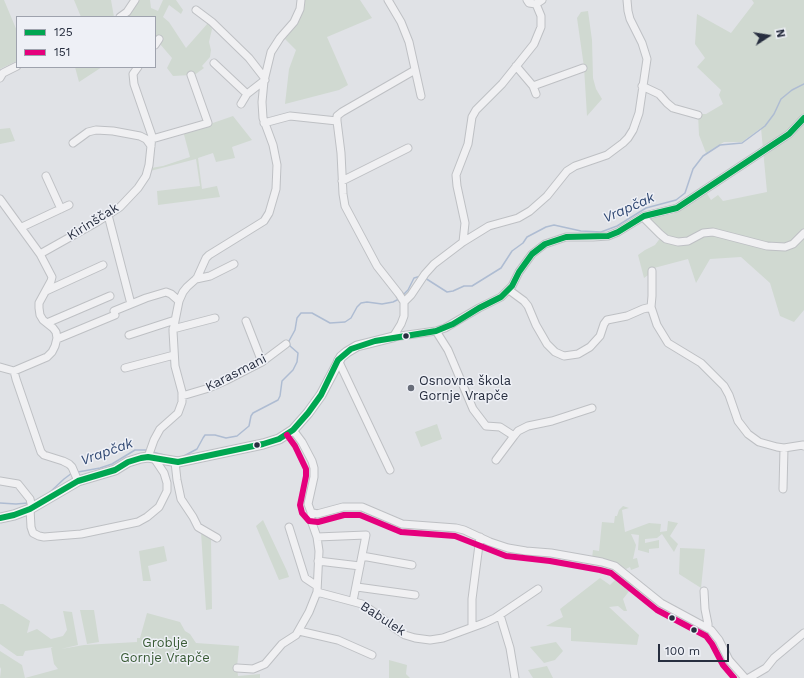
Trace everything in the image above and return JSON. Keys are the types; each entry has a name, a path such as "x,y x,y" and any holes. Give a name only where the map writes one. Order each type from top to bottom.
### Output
{"main road":[{"path":"0,518 14,515 76,476 115,470 128,462 150,455 175,462 270,442 285,436 293,430 321,395 338,360 357,346 393,337"}],"street":[{"path":"121,16 127,12 135,0"},
{"path":"0,481 17,483 31,505 31,527 33,533 44,537 81,534 138,522 153,513 159,507 167,491 167,483 164,473 150,455 154,440 160,429 178,413 180,408 182,396 176,372 173,329 179,301 187,287 196,279 206,258 209,255 264,221 269,213 276,189 277,165 273,145 264,123 262,102 265,80 271,52 280,38 294,22 300,9 301,0"},
{"path":"388,0 405,31 412,52 421,96"},
{"path":"463,242 465,224 456,186 456,175 468,144 472,117 476,110 502,84 534,44 541,30 539,2 529,3 527,0"},
{"path":"401,298 411,294 434,264 463,242 489,226 518,218 526,214 547,196 560,179 571,169 607,155 623,144 633,130 638,119 642,86 647,66 647,59 642,43 630,19 627,0"},
{"path":"196,10 212,22 249,58 259,69 265,80"},
{"path":"214,63 247,94"},
{"path":"0,78 2,73 16,66"},
{"path":"516,66 533,86 536,94"},
{"name":"Kirinščak","path":"40,254 108,215 126,201 138,188 146,176 149,165 152,133 133,79 137,68"},
{"path":"533,86 583,68"},
{"path":"393,337 404,316 401,298 377,266 346,206 342,181 341,153 336,121 342,112 415,70"},
{"path":"73,143 88,132 96,130 114,131 140,136 151,143 208,123 191,76"},
{"path":"241,104 247,94 265,80"},
{"path":"642,86 659,94 673,108 698,115"},
{"path":"264,123 290,116 336,121"},
{"path":"393,337 436,331 453,324 479,308 496,300 509,290 525,262 532,254 545,244 566,237 608,236 618,232 643,217 672,210 789,134 804,118"},
{"path":"342,181 408,148"},
{"path":"46,176 61,209"},
{"path":"0,200 22,227 40,254 52,277 39,303 39,308 41,317 55,331 56,339 54,349 48,357 14,371 0,367"},
{"path":"22,227 69,205"},
{"path":"108,215 131,304"},
{"path":"643,217 666,239 678,242 688,241 703,233 713,232 767,246 784,247 793,244 804,233"},
{"path":"196,279 210,276 234,264"},
{"path":"46,291 103,265"},
{"path":"652,271 651,308 657,326 668,343 701,363 721,382 729,394 738,421 748,434 759,442 784,448 804,445"},
{"path":"509,290 524,301 528,306 536,325 547,344 555,352 564,356 578,354 590,346 600,336 607,320 628,316 643,309 651,308"},
{"path":"56,339 115,313 131,304 166,292 171,294 179,301"},
{"path":"47,323 110,296"},
{"path":"173,329 215,318"},
{"path":"129,335 175,320"},
{"path":"246,321 262,362"},
{"path":"436,331 448,350 476,414 486,426 500,428 514,436"},
{"name":"Karasmani","path":"182,396 214,386 262,362 286,344"},
{"path":"125,368 174,355"},
{"path":"338,360 390,470"},
{"path":"14,371 41,452 44,456 66,462 72,468 76,476"},
{"path":"496,460 514,436 528,426 552,422 592,408"},
{"path":"237,668 253,668 265,664 282,644 296,635 309,612 317,589 319,551 317,537 311,520 311,512 308,504 314,477 314,468 302,442 293,430"},
{"path":"783,489 784,448"},
{"path":"175,462 181,499 198,527 217,538"},
{"path":"311,512 317,514 342,507 362,507 402,524 456,528 498,545 518,550 552,553 602,562 615,566 661,603 708,628 719,640 729,660 745,678"},
{"path":"289,527 305,578 317,589"},
{"path":"317,537 366,534 354,601"},
{"path":"472,627 472,599 480,537"},
{"path":"362,556 412,565"},
{"path":"318,561 360,566"},
{"path":"357,587 415,595"},
{"name":"Babulek","path":"317,589 366,606 393,628 405,635 430,640 441,639 484,623 500,615 538,589"},
{"path":"704,591 708,628"},
{"path":"500,615 510,648 515,678"},
{"path":"299,631 338,640 372,655"},
{"path":"749,678 766,668 774,658 804,633"}],"green space":[{"path":"0,0 4,0 16,29 16,61 0,69"},
{"path":"74,0 111,0 114,16 81,16"},
{"path":"137,0 150,0 151,8 158,11 163,0 176,0 183,10 181,14 169,5 163,17 169,22 186,48 208,23 212,29 209,42 211,50 210,57 202,66 204,68 193,76 173,76 167,68 172,58 160,44 156,47 156,16 127,16"},
{"path":"304,0 360,0 372,18 327,37 348,85 339,90 285,104 289,69 296,50 283,37"},
{"path":"752,0 804,0 804,310 794,322 780,316 770,283 741,257 710,259 696,283 688,259 654,268 651,273 644,278 638,255 655,245 664,233 649,218 673,214 706,192 711,200 718,195 723,201 767,192 761,128 742,142 724,142 706,153 699,135 698,114 706,114 723,104 719,95 721,90 697,67 705,58 695,44 697,14 731,33 754,3"},
{"path":"588,11 592,40 593,78 596,89 602,99 587,116 584,67 577,18 581,12"},
{"path":"75,68 100,68 79,82"},
{"path":"233,116 252,140 232,147 235,158 216,162 213,153 198,158 202,189 217,186 220,197 158,205 157,191 200,186 196,159 150,171 151,168 163,166 190,157 183,131"},
{"path":"10,128 15,141 0,144 0,129"},
{"path":"437,424 442,439 421,447 415,432"},
{"path":"623,506 629,508 622,510 625,532 649,523 661,524 660,532 667,531 668,521 678,523 670,536 678,544 674,552 662,534 657,538 645,539 645,543 659,540 659,548 649,549 649,553 638,550 639,535 631,534 636,545 633,559 637,558 639,567 631,570 630,567 626,569 621,566 592,558 593,550 599,551 602,522 614,523 615,516 617,516 619,510"},
{"path":"263,520 289,577 279,580 256,526"},
{"path":"201,532 211,538 212,609 206,610"},
{"path":"164,546 167,561 148,566 151,581 143,581 139,551"},
{"path":"680,548 705,549 701,588 679,574"},
{"path":"621,574 634,585 623,599 627,611 624,611 618,606 609,607 639,635 637,645 571,641 571,628 546,626 563,617 560,609 600,578 610,585"},
{"name":"Groblje Gornje Vrapče","path":"0,604 3,604 30,621 27,633 37,629 51,639 63,636 67,630 63,611 72,612 78,645 61,649 84,645 137,642 137,638 140,638 147,613 180,622 185,631 190,634 196,643 239,646 237,667 238,676 260,674 260,678 25,678 58,669 54,664 51,648 53,647 25,651 23,656 17,656 0,644"},
{"path":"80,610 94,610 99,642 87,644"},
{"path":"556,642 563,651 555,660 544,663 530,647"},
{"path":"0,651 22,665 25,678 0,678"},
{"path":"389,660 407,665 406,674 410,678 389,678"},
{"path":"547,666 553,678 533,678 528,670"}],"waterway":[{"name":"Vrapčak","path":"425,278 447,292 464,286 472,286 501,268 512,251 523,243 527,237 546,227 554,225 581,231 601,232 617,226 646,208 676,200 685,193 693,169 703,156 720,145 742,143 765,126 774,114 781,99 792,90 804,84"},
{"name":"Vrapčak","path":"403,295 408,290 414,278 421,276"},
{"name":"Vrapčak","path":"182,457 197,449 205,435 215,435 226,438 237,436 249,426 253,413 278,400 282,381 293,370 297,362 298,353 290,346 289,341 295,330 297,318 301,313 312,313 330,323 345,322 351,318 361,303 367,302 382,304 399,299"},
{"name":"Vrapčak","path":"78,472 112,464 135,450 147,450"},
{"name":"Vrapčak","path":"152,452 164,455"},
{"name":"Vrapčak","path":"49,493 72,473"},
{"name":"Vrapčak","path":"0,503 28,503"}],"transit line":[{"name":"125","path":"0,518 30,509 78,481 115,470 128,462 141,458 148,457 178,462 263,444 279,439 293,430 308,413 321,395 338,360 351,349 375,341 436,331 453,324 501,297 512,286 519,272 532,254 545,244 566,237 608,236 618,232 644,216 677,208 789,134 804,118"},
{"name":"151","path":"287,435 295,446 306,469 300,505 302,513 309,521 318,522 344,515 360,515 401,532 455,536 506,556 550,561 611,573 657,610 706,636 723,665 734,678"}],"place":[{"name":"Osnovna škola Gornje Vrapče","path":"411,388"}]}
